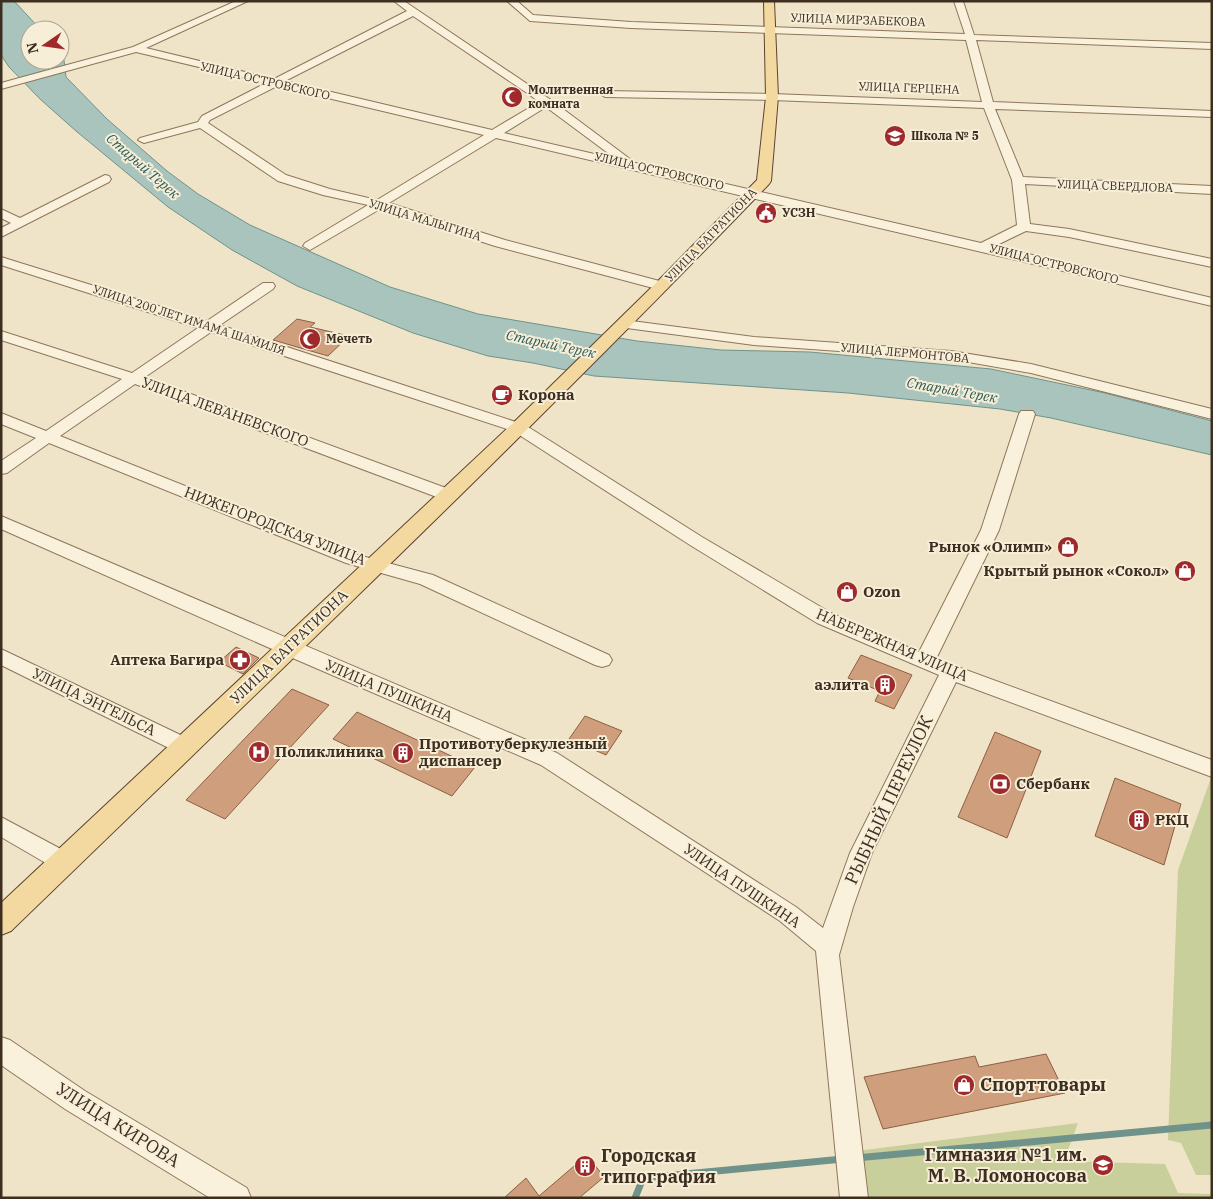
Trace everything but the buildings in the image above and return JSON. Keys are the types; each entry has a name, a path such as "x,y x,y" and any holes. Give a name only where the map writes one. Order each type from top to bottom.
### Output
{"main road":[{"name":"УЛИЦА БАГРАТИОНА","path":"1,922 518,428 662,286 764,181 772,97 769,1"}],"street":[{"path":"1,86 136,50 244,1"},
{"path":"398,1 547,102 631,164"},
{"name":"УЛИЦА МИРЗАБЕКОВА","path":"511,1 530,18 631,25 1212,46"},
{"path":"958,1 970,36 988,104 1018,180 1024,227 983,246"},
{"path":"144,140 202,124 206,118 414,11"},
{"name":"УЛИЦА ОСТРОВСКОГО","path":"136,50 983,246 1212,302"},
{"name":"УЛИЦА ГЕРЦЕНА","path":"605,94 988,104 1212,114"},
{"path":"310,246 547,102"},
{"name":"УЛИЦА МАЛЫГИНА","path":"202,124 282,178 327,192 378,204 500,243 662,286"},
{"path":"1,233 105,178"},
{"name":"УЛИЦА СВЕРДЛОВА","path":"1018,180 1048,184 1212,190"},
{"path":"1,213 20,223"},
{"name":"УЛИЦА ОСТРОВСКОГО","path":"1024,227 1069,233 1212,262"},
{"name":"УЛИЦА 200 ЛЕТ ИМАМА ШАМИЛЯ","path":"1,261 324,363 518,428"},
{"path":"1,468 268,286"},
{"name":"УЛИЦА ЛЕРМОНТОВА","path":"620,328 754,341 951,356 1032,369 1212,414"},
{"name":"УЛИЦА ЛЕВАНЕВСКОГО","path":"1,335 133,378 448,494"},
{"path":"924,662 990,530 1027,414"},
{"name":"НИЖЕГОРОДСКАЯ УЛИЦА","path":"1,418 352,559 426,580 602,660"},
{"name":"НАБЕРЕЖНАЯ УЛИЦА","path":"518,428 562,454 696,541 824,618 924,662 1212,769"},
{"name":"УЛИЦА ПУШКИНА","path":"1,522 288,648 549,759 788,914 830,948"},
{"name":"УЛИЦА ЭНГЕЛЬСА","path":"1,656 186,747"},
{"name":"РЫБНЫЙ ПЕРЕУЛОК","path":"854,1198 828,955 841,907 861,853 951,672"},
{"path":"1,826 64,862"},
{"name":"УЛИЦА КИРОВА","path":"1,1049 75,1100 237,1198"}],"green space":[{"path":"1211,778 1212,1175 1196,1175 1181,1143 1168,1140 1178,870"},
{"path":"1078,1123 1064,1161 1165,1164 1178,1193 1212,1194 1212,1198 851,1198 849,1152"}],"water":[{"name":"Старый Терек","path":"1,1 14,1 32,20 20,20 20,70 65,70 66,77 107,119 167,171 198,194 250,225 390,287 478,314 637,341 721,350 810,352 991,369 1105,393 1212,421 1212,455 1051,418 1000,409 848,393 594,376 488,356 413,333 297,286 232,250 168,207 40,99 9,67 1,55"}],"waterway":[{"path":"856,1158 1212,1125"},
{"path":"635,1198 643,1178 843,1159"}],"place":[{"name":"Молитвенная комната","path":"512,97"},
{"name":"Школа № 5","path":"895,136"},
{"name":"УСЗН","path":"766,213"},
{"name":"Мечеть","path":"310,339"},
{"name":"Корона","path":"502,395"},
{"name":"Рынок «Олимп»","path":"1068,547"},
{"name":"Крытый рынок «Сокол»","path":"1185,571"},
{"name":"Ozon","path":"847,592"},
{"name":"Аптека Багира","path":"240,660"},
{"name":"аэлита","path":"885,685"},
{"name":"Поликлиника","path":"259,752"},
{"name":"Противотуберкулезный диспансер","path":"403,753"},
{"name":"Сбербанк","path":"1000,784"},
{"name":"РКЦ","path":"1139,820"},
{"name":"Спорттовары","path":"964,1085"},
{"name":"Гимназия №1 им. М. В. Ломоносова","path":"1103,1165"},
{"name":"Городская типография","path":"585,1166"}]}
